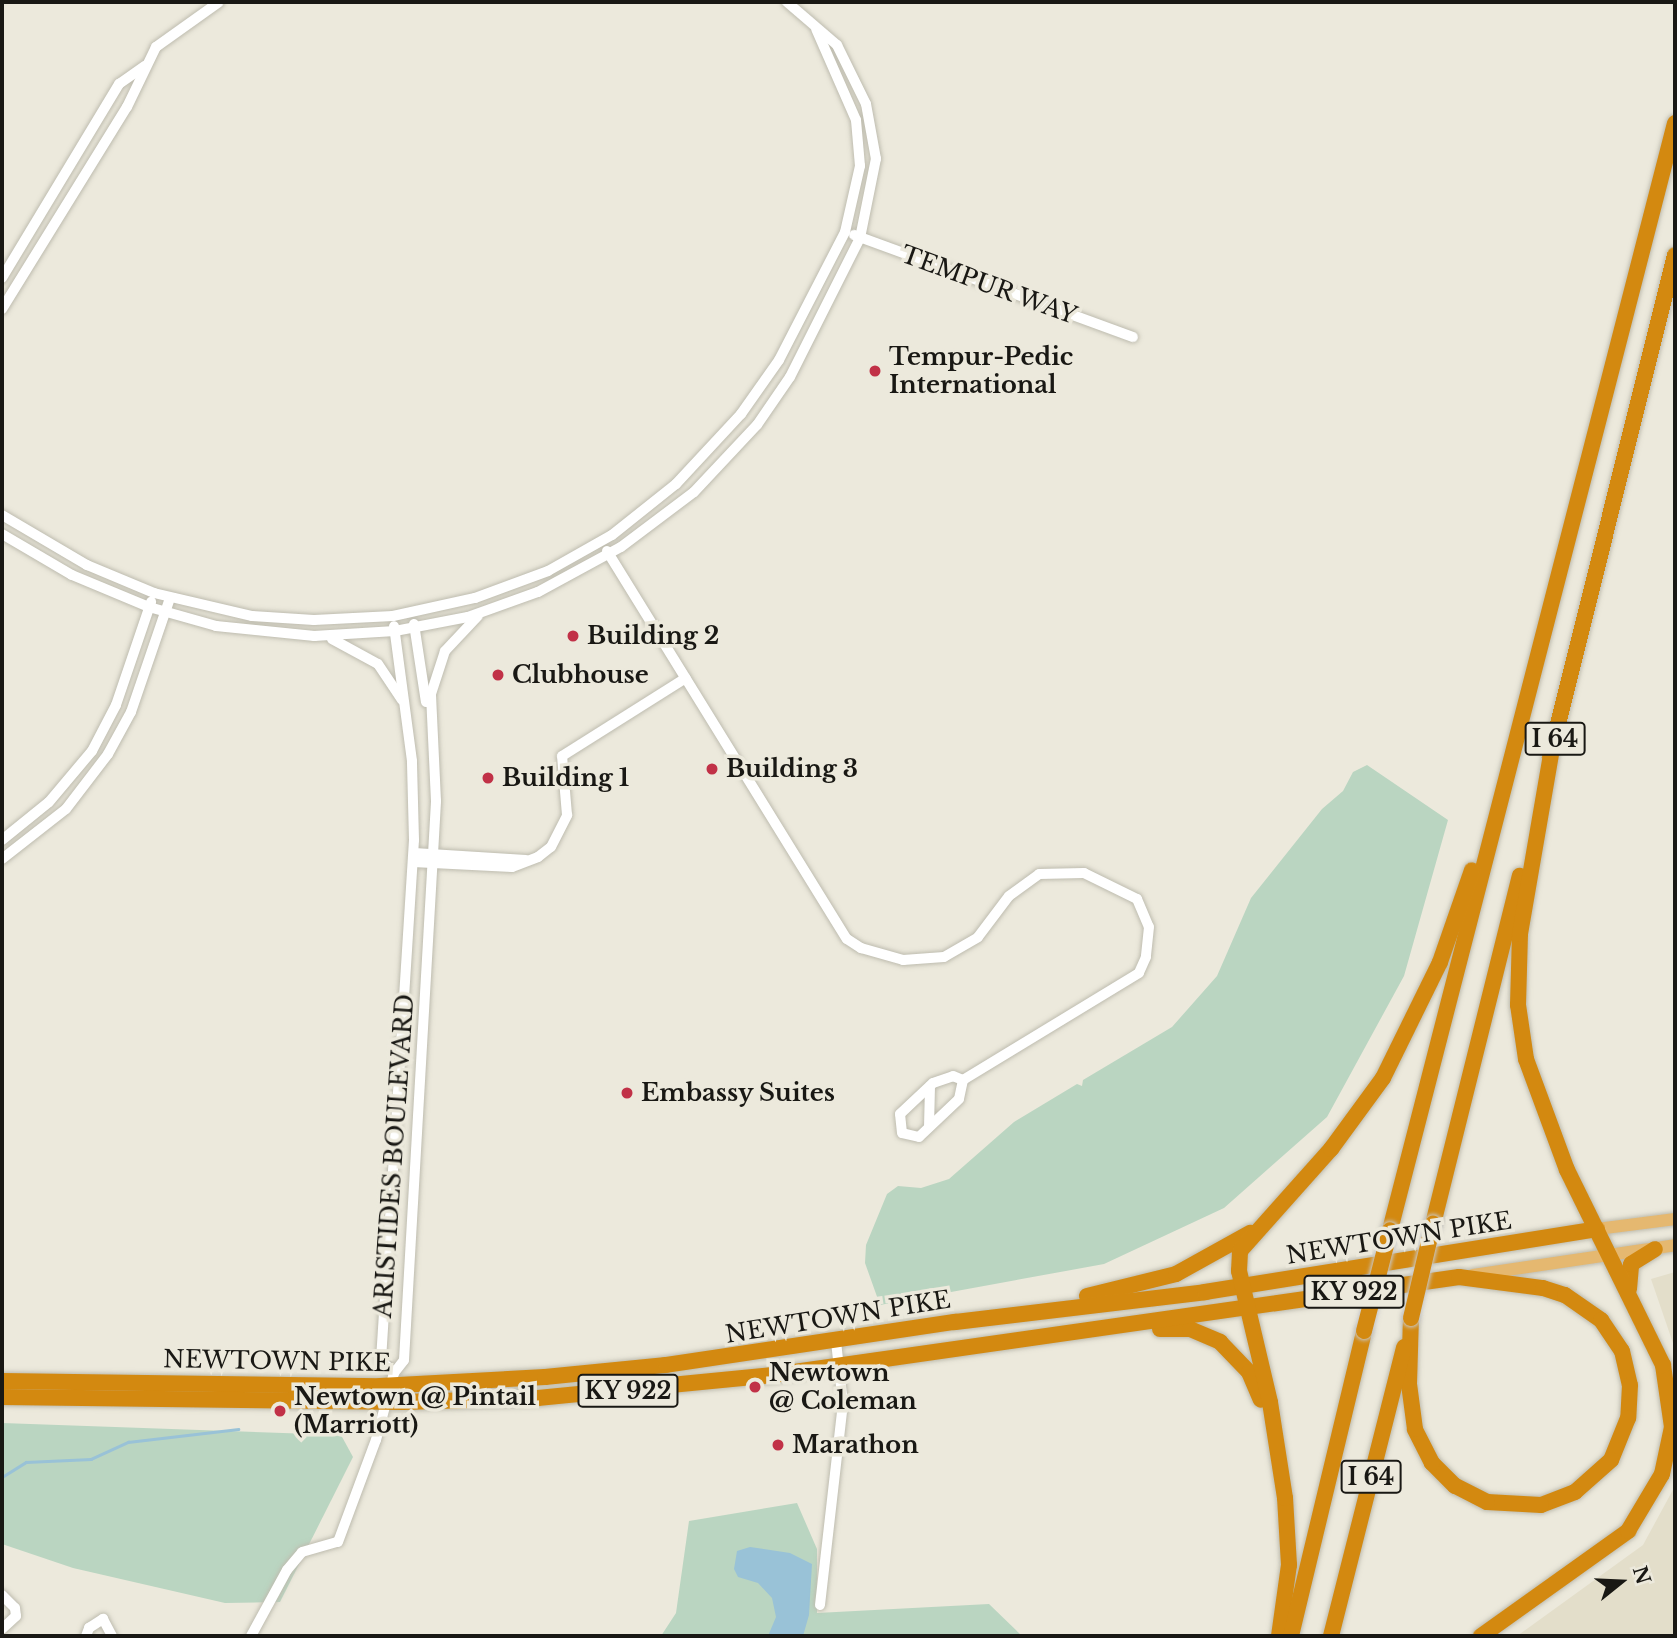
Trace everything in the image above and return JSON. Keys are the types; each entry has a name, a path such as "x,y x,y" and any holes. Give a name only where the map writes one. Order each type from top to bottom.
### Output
{"highway":[{"name":"I 64","path":"1291,1636 1364,1331 1675,123"},
{"name":"I 64","path":"1331,1636 1675,255"},
{"path":"1481,1636 1611,1547 1646,1506 1662,1474 1672,1427 1669,1392 1662,1365 1609,1256 1536,1094 1518,1005 1520,934 1552,748"},
{"path":"1279,1636 1289,1534 1275,1437 1244,1286 1240,1251 1331,1149 1401,1046 1440,962 1508,768"},
{"path":"955,1322 1158,1281 1211,1257 1261,1226"},
{"name":"NEWTOWN PIKE","path":"2,1397 391,1387 626,1369 836,1342 955,1322 1244,1286 1597,1229"},
{"path":"1631,1298 1628,1269 1636,1259 1655,1249"},
{"path":"1411,1318 1409,1384 1415,1429 1443,1476 1487,1502 1522,1507 1557,1500 1592,1481 1619,1447 1631,1403 1627,1367 1614,1336 1601,1320 1564,1294 1520,1283 1459,1278"},
{"name":"NEWTOWN PIKE","path":"2,1381 391,1387 538,1398 841,1365 1459,1278"},
{"path":"1032,1338 1190,1329 1220,1342 1241,1361 1256,1386 1275,1437"}],"main road":[{"name":"NEWTOWN PIKE","path":"1597,1229 1675,1219"},
{"name":"NEWTOWN PIKE","path":"1459,1278 1675,1245"}],"street":[{"path":"2,278 119,85 145,66 171,34 219,2"},
{"path":"2,534 72,575 149,607 243,630 323,636 415,629 487,611 538,592 609,555 678,506 732,454 790,377 860,238 876,159 870,118 850,65 837,45 787,2"},
{"path":"2,515 76,559 154,593 281,619 393,616 412,613 513,586 601,541 655,503 718,441 779,360 845,232 860,166 856,120 815,27"},
{"path":"2,310 128,107 145,66"},
{"name":"TEMPUR WAY","path":"845,232 1133,337"},
{"path":"718,441 732,454"},
{"path":"601,541 847,939 861,948 903,960 944,957 978,937 1009,896 1039,874 1084,873 1137,899 1149,927 1146,957 1139,973 963,1080 942,1078 930,1086 898,1120 902,1133 913,1138 929,1127 959,1098 963,1080"},
{"path":"2,840 50,802 92,751 116,705 154,593"},
{"path":"2,859 66,809 108,754 131,712 170,598"},
{"name":"ARISTIDES BOULEVARD","path":"391,1387 404,1360 433,859 430,694 436,667 455,636 487,611"},
{"name":"ARISTIDES BOULEVARD","path":"412,613 433,746"},
{"name":"ARISTIDES BOULEVARD","path":"391,1387 382,1360 413,858 408,724 393,616"},
{"name":"ARISTIDES BOULEVARD","path":"323,636 354,647 378,664 400,695 408,724"},
{"path":"413,858 512,867 551,847 567,815 562,756 686,678"},
{"path":"929,1127 930,1086"},
{"path":"820,1605 843,1404 841,1365 836,1342"},
{"path":"251,1636 287,1570 303,1552 338,1542 391,1387"},
{"path":"2,1595 15,1608 16,1616 2,1629"},
{"path":"86,1636 89,1628 103,1619 112,1636"}],"shaded area":[{"path":"1675,1272 1675,1349 1651,1279"},
{"path":"1675,1486 1675,1636 1517,1636 1643,1545"}],"green space":[{"path":"1367,765 1448,820 1404,976 1327,1117 1224,1208 1104,1264 880,1305 865,1263 866,1245 887,1194 898,1186 921,1188 949,1179 1014,1122 1077,1084 1082,1086 1083,1080 1172,1027 1217,976 1251,898 1322,809 1343,791 1353,772"},
{"path":"2,1423 341,1435 353,1457 280,1602 225,1603 73,1568 2,1544"},
{"path":"797,1503 817,1549 817,1613 989,1604 1022,1636 661,1636 676,1613 689,1521"}],"water":[{"path":"750,1547 790,1553 812,1564 809,1615 803,1636 768,1636 776,1617 772,1598 758,1583 738,1577 734,1569 737,1551"}],"waterway":[{"path":"2,1477 26,1462 91,1459 128,1442 238,1429"}],"place":[{"name":"Tempur-Pedic International","path":"875,371"},
{"name":"Building 2","path":"573,636"},
{"name":"Clubhouse","path":"498,675"},
{"name":"Building 3","path":"712,769"},
{"name":"Building 1","path":"488,778"},
{"name":"Embassy Suites","path":"627,1093"},
{"name":"Newtown @ Coleman","path":"755,1387"},
{"name":"Newtown @ Pintail (Marriott)","path":"280,1411"},
{"name":"Marathon","path":"778,1445"}]}
